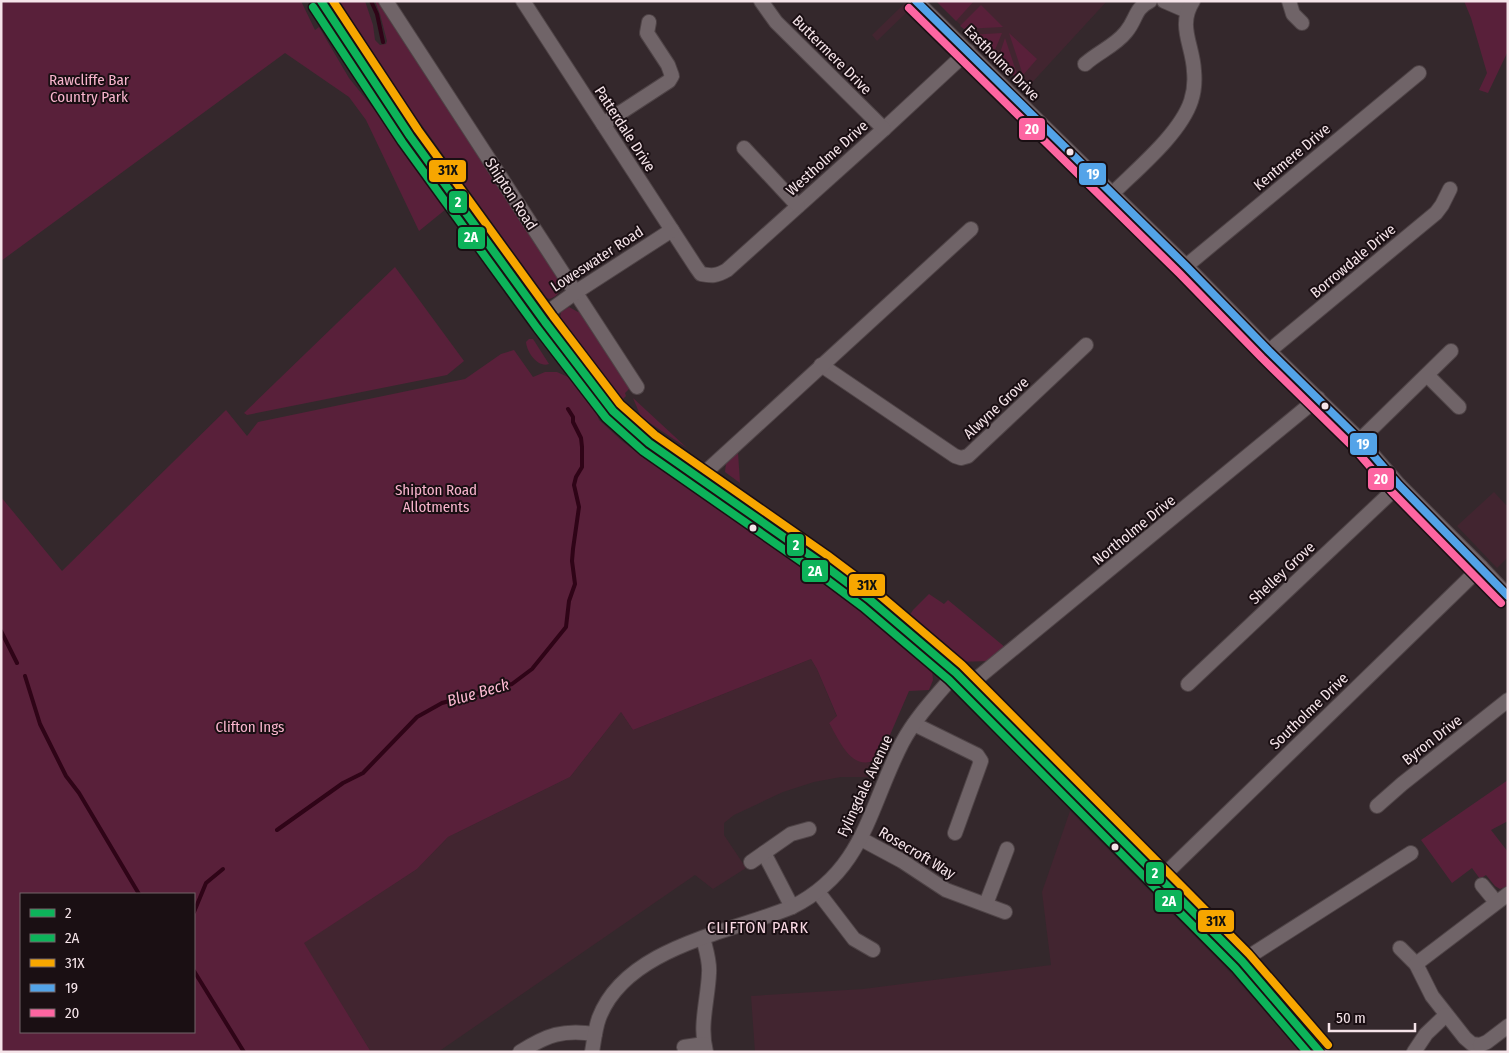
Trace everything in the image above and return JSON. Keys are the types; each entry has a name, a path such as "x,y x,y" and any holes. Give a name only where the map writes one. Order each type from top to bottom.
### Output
{"main road":[{"path":"321,1 410,136 541,316 613,411 649,443 828,568 882,610 962,679 1242,961 1320,1052"}],"street":[{"name":"Shipton Road","path":"386,1 636,387"},
{"name":"Patterdale Drive","path":"523,1 701,274"},
{"name":"Buttermere Drive","path":"761,1 776,22 884,129"},
{"name":"Eastholme Drive","path":"916,1 1360,440 1398,485 1508,596"},
{"path":"1088,56 1118,40 1127,31 1141,6 1150,1"},
{"path":"1112,194 1174,131 1191,102 1194,71 1185,19 1190,6 1164,1"},
{"path":"603,124 669,81 672,76 668,65 644,29"},
{"name":"Westholme Drive","path":"701,274 719,275 727,270 968,51"},
{"name":"Kentmere Drive","path":"1186,266 1419,73"},
{"path":"744,148 798,206"},
{"name":"Borrowdale Drive","path":"1269,351 1436,213 1450,189"},
{"path":"698,478 971,229"},
{"name":"Loweswater Road","path":"541,316 672,230"},
{"name":"Alwyne Grove","path":"821,366 955,456 962,458 968,456 1086,346"},
{"path":"1360,440 1451,352"},
{"path":"1427,376 1459,406"},
{"name":"Northolme Drive","path":"962,679 1318,398"},
{"name":"Shelley Grove","path":"1188,684 1398,485"},
{"name":"Southolme Drive","path":"1160,879 1481,567"},
{"name":"Fylingdale Avenue","path":"592,1052 598,1019 613,992 623,981 660,956 703,938 792,907 818,892 844,866 861,839 894,760 914,724 962,679"},
{"name":"Byron Drive","path":"1377,806 1508,700"},
{"path":"914,724 977,755 981,761 955,833"},
{"path":"751,862 791,834 809,829"},
{"name":"Rosecroft Way","path":"861,839 902,861 946,890 1005,912"},
{"path":"986,904 1007,849"},
{"path":"764,853 792,907"},
{"path":"1242,961 1411,853"},
{"path":"1416,964 1502,898 1482,885"},
{"path":"818,892 854,939 874,950"},
{"path":"684,1047 705,1048 702,1030 709,974 708,958 703,938"},
{"path":"1400,948 1416,964 1432,996 1446,1015 1472,1044 1480,1048 1508,1026"},
{"path":"1414,1052 1426,1034 1446,1015"},
{"path":"520,1052 538,1041 562,1032 595,1034"}],"shaded area":[{"path":"936,1 1107,1 1027,88"},
{"path":"905,3 911,8 877,41 872,35"},
{"path":"1494,492 1506,505 1508,504 1508,557 1497,568 1457,526"},
{"path":"811,659 837,717 829,723 856,760 872,763 870,777 841,777 814,782 783,792 734,815 724,823 724,835 746,868 713,889 695,875 438,1052 371,1052 303,943 417,869 448,837 570,777 621,712 633,730"},
{"path":"1070,811 1221,963 1276,1023 1307,1052 755,1052 751,996 863,989 1051,965 1042,892"}],"green space":[{"name":"Rawcliffe Bar Country Park","path":"1,1 301,1 315,30 319,27 349,78 451,205 419,231 366,120 349,97 285,53 1,261"},
{"path":"339,1 365,1 373,25 375,40 380,45 386,44 387,41 375,1 378,1 563,286 560,287 555,296 549,299 545,297 411,110"},
{"path":"936,1 974,1 956,21"},
{"path":"1464,1 1508,1 1508,51 1488,93 1479,90 1487,73"},
{"path":"981,5 1003,27 964,29 960,26"},
{"path":"1002,33 992,57 969,35"},
{"path":"1009,33 1037,59 1023,75"},
{"path":"1005,38 1019,80 997,62"},
{"path":"395,267 464,361 447,375 247,415 244,413"},
{"path":"569,307 578,312 581,310 629,385 629,389 625,393 626,396 622,400 580,347 560,318 561,312"},
{"path":"529,339 533,339 549,364 541,364 534,359 526,342"},
{"path":"514,350 533,377 545,372 557,372 568,377 595,409 599,420 622,441 643,457 831,581 908,642 932,670 933,680 929,690 909,691 880,758 870,762 862,762 848,754 838,739 829,723 837,716 811,659 633,730 621,712 570,777 448,837 417,869 304,943 371,1052 1,1052 1,497 62,571 226,410 247,436 258,422 465,379 501,354"},
{"path":"633,398 687,448 641,417"},
{"path":"738,452 740,483 725,472 726,463"},
{"path":"929,594 944,604 948,600 1006,648 992,661 953,662 906,621 913,610"},
{"path":"1508,780 1508,821 1491,830 1508,852 1508,886 1500,889 1486,875 1480,879 1472,868 1452,883 1421,840"}],"waterway":[{"name":"Blue Beck","path":"371,1 377,14 383,42"},
{"name":"Blue Beck","path":"277,830 343,783 363,773 417,717 442,703 512,684 532,669 566,627 569,601 575,584 572,561 579,507 574,485 582,467 581,438 568,409"},
{"path":"1,631 17,663"},
{"path":"25,676 40,724 66,776 79,793 138,893"},
{"name":"Blue Beck","path":"195,910 206,883 223,869"},
{"path":"195,973 244,1052"}],"transit line":[{"name":"2","path":"321,1 410,136 545,322 613,411 649,443 821,563 869,599 956,673 1242,961 1320,1052"},
{"name":"31X","path":"333,1 418,130 553,316 620,404 655,435 827,555 875,591 962,665 1249,954 1328,1045"},
{"name":"19","path":"916,1 1360,440 1399,485 1508,596"},
{"name":"2A","path":"313,7 402,142 537,328 606,418 643,451 815,571 863,607 949,680 1235,968 1307,1052"},
{"name":"20","path":"909,8 1353,447 1392,492 1501,603"}],"district":[{"name":"CLIFTON PARK","path":"758,927"}],"park label":[{"name":"Shipton Road Allotments","path":"436,498"},
{"name":"Clifton Ings","path":"250,727"}]}
